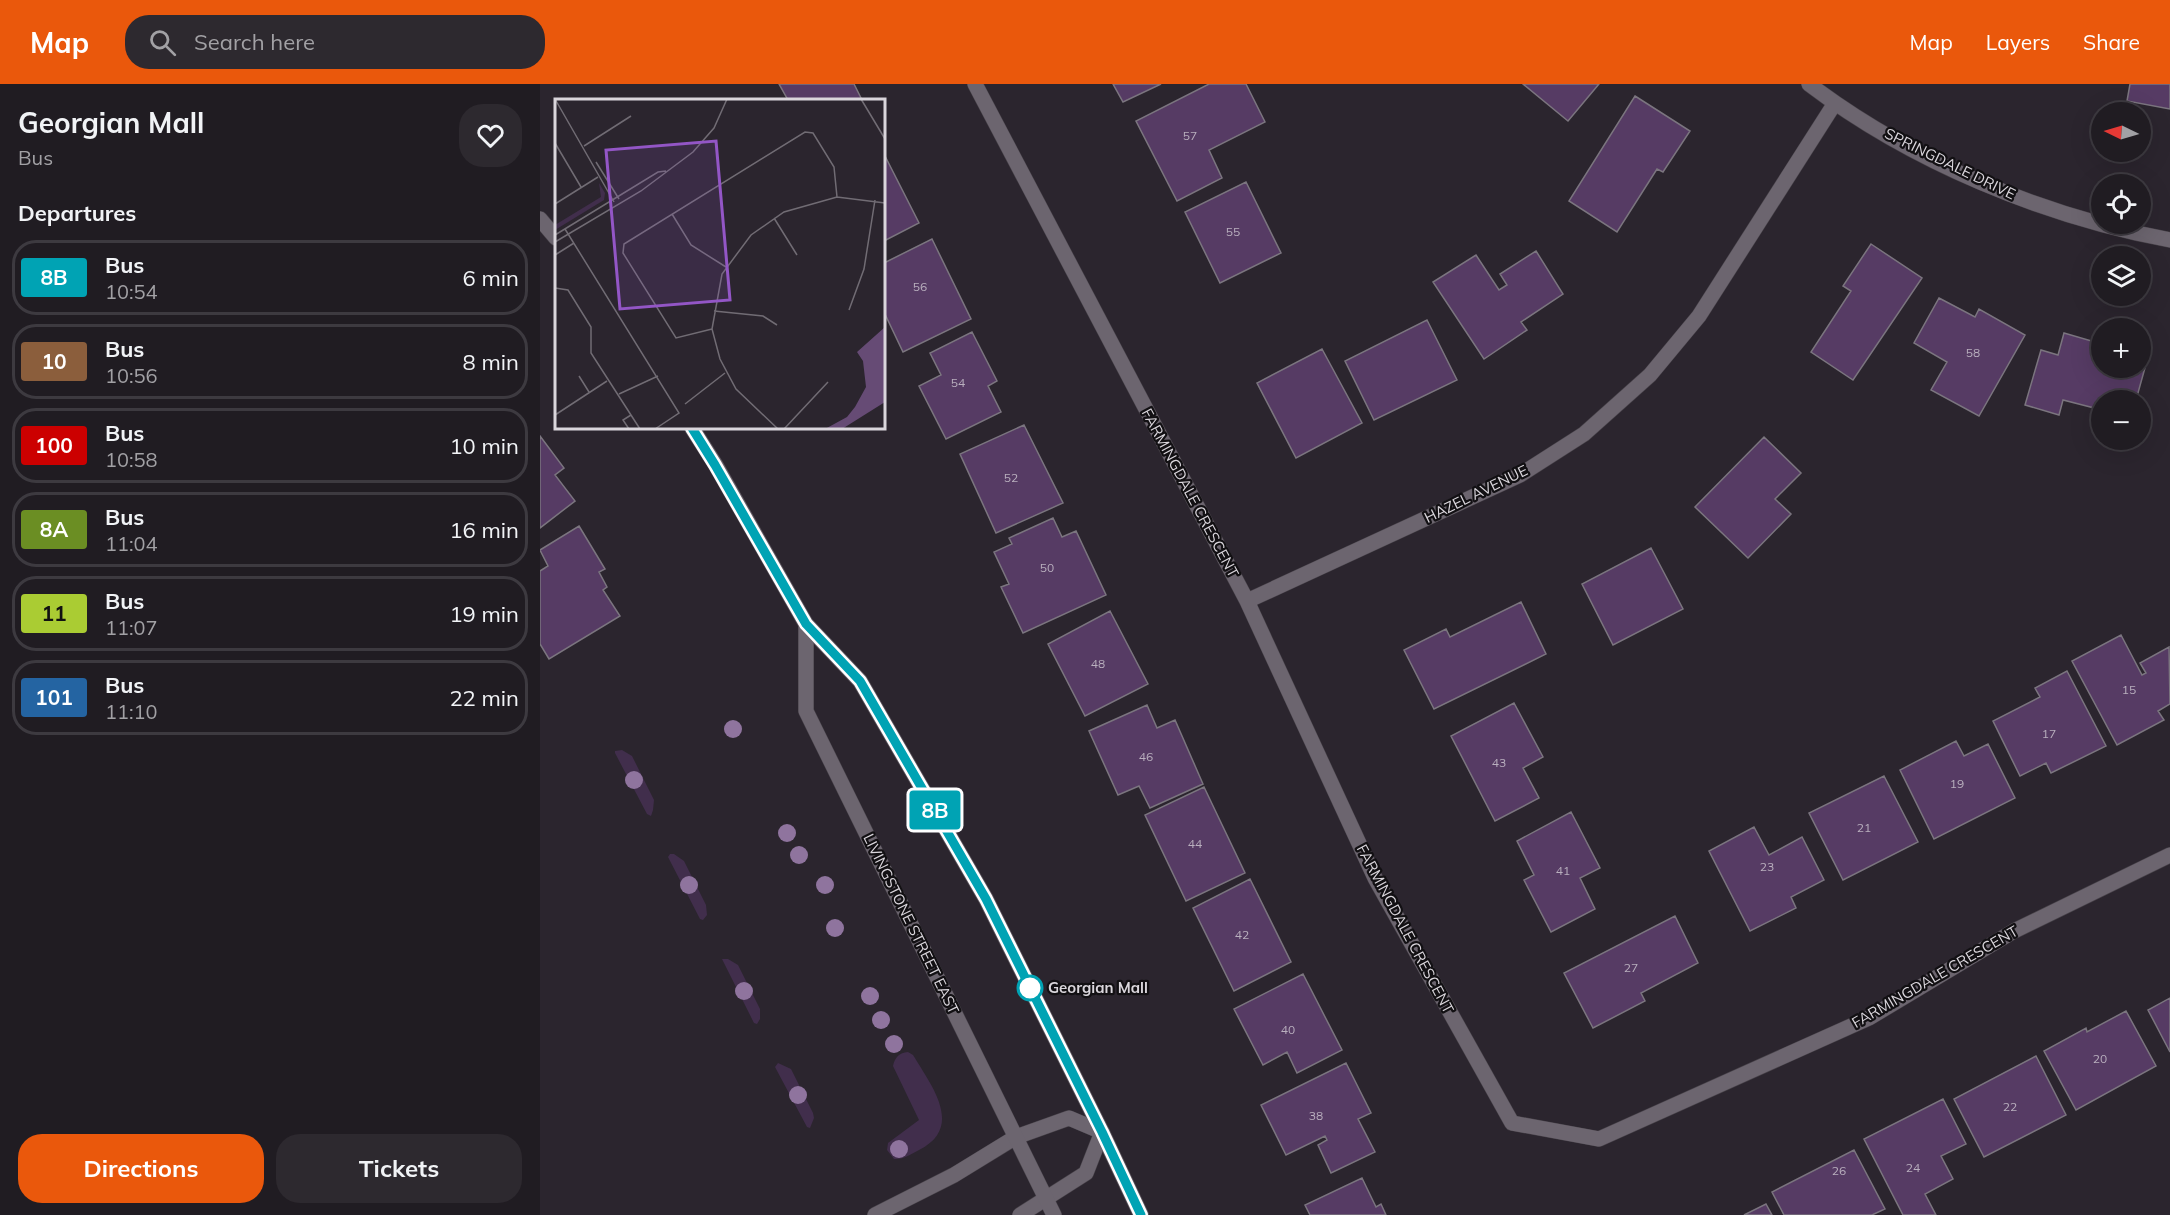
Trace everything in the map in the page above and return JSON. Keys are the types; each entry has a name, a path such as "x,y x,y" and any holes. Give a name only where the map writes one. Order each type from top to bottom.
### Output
{"street":[{"name":"FARMINGDALE CRESCENT","path":"975,84 1247,601 1375,878 1512,1123 1599,1139 1869,1018 2013,931 2170,855"},
{"name":"SPRINGDALE DRIVE","path":"1809,84 1834,103 1902,144 2000,191 2123,231 2170,240"},
{"name":"HAZEL AVENUE","path":"1247,601 1520,475 1584,434 1650,375 1699,316 1834,103"},
{"path":"540,219 555,237"},
{"name":"LIVINGSTONE STREET EAST","path":"693,429 806,624 860,681 986,899 1141,1215"},
{"name":"LIVINGSTONE STREET EAST","path":"806,624 806,711 1054,1215"},
{"path":"875,1215 954,1175 1016,1137 1069,1118 1102,1132 1086,1173 1020,1215"}],"shaded area":[{"path":"622,750 632,756 654,800 651,816 647,814 615,753 615,751"},
{"path":"670,854 684,861 706,905 707,915 703,920 700,919 668,857"},
{"path":"722,959 728,959 738,965 760,1009 760,1019 757,1024 754,1023"},
{"path":"908,1052 913,1055 935,1092 942,1118 940,1130 933,1141 901,1159 894,1159 887,1150 888,1143 919,1120 893,1066 898,1056"},
{"path":"778,1063 791,1069 813,1113 814,1118 810,1128 807,1127 775,1067"}],"building":[{"path":"779,84 854,84 862,99 787,99"},
{"path":"1113,84 1161,84 1123,102"},
{"path":"1209,84 1246,84 1265,122 1209,150 1222,178 1177,201 1136,121"},
{"path":"1523,84 1599,84 1568,121"},
{"path":"2130,84 2170,84 2170,109 2151,105 2151,102 2127,101"},
{"path":"1635,96 1690,131 1663,172 1657,169 1617,232 1569,201"},
{"path":"885,156 919,223 885,240"},
{"path":"1246,182 1281,253 1220,283 1185,212"},
{"path":"932,239 971,319 903,352 885,314 885,262"},
{"path":"1871,244 1922,278 1853,380 1811,352 1851,291 1843,286"},
{"path":"1536,251 1563,294 1521,322 1527,330 1484,359 1433,282 1476,255 1499,290 1507,285 1500,274"},
{"path":"1939,298 1975,317 1979,309 2025,335 1979,416 1931,390 1947,362 1914,343"},
{"path":"1427,320 1457,380 1374,420 1345,361"},
{"path":"972,332 997,381 988,386 1001,412 946,439 919,386 941,375 930,353"},
{"path":"2064,333 2091,341 2091,378 2142,378 2139,390 2091,390 2091,407 2063,400 2059,415 2025,405 2041,350 2058,355"},
{"path":"1322,349 1362,423 1296,458 1257,383"},
{"path":"1024,425 1063,503 996,533 960,454"},
{"path":"540,436 564,468 555,475 575,501 540,528"},
{"path":"1764,437 1801,473 1775,499 1791,514 1748,558 1695,507"},
{"path":"1053,518 1062,537 1076,531 1106,595 1023,633 1001,587 1009,584 994,552 1012,544 1009,538"},
{"path":"579,526 605,569 599,572 607,587 603,590 620,616 549,659 540,644 540,571 548,566 540,550"},
{"path":"1651,548 1683,609 1613,645 1582,584"},
{"path":"1521,602 1546,654 1434,709 1404,650 1446,629 1450,637"},
{"path":"1110,611 1148,684 1085,716 1048,644"},
{"path":"2121,635 2142,675 2146,673 2140,663 2169,647 2170,704 2158,711 2164,720 2117,745 2072,661"},
{"path":"2067,671 2106,746 2051,773 2046,763 2020,776 1993,721 2040,697 2035,688"},
{"path":"1514,703 1543,757 1523,768 1539,798 1495,821 1451,736"},
{"path":"1147,705 1157,728 1175,720 1203,784 1150,808 1139,786 1118,795 1089,731"},
{"path":"1956,741 1964,756 1988,744 2015,798 1934,839 1900,770"},
{"path":"1884,776 1918,842 1843,880 1809,813"},
{"path":"1204,787 1245,873 1186,901 1145,815"},
{"path":"1571,812 1600,868 1580,878 1595,909 1551,932 1524,880 1534,875 1517,841"},
{"path":"1754,827 1769,855 1802,837 1824,880 1791,897 1796,908 1750,931 1709,851"},
{"path":"1250,879 1291,962 1234,991 1193,908"},
{"path":"1675,916 1698,963 1641,993 1645,1001 1593,1028 1564,973"},
{"path":"1303,974 1342,1050 1297,1073 1287,1052 1263,1065 1234,1009"},
{"path":"2170,998 2170,1052 2148,1010"},
{"path":"2126,1011 2156,1066 2076,1110 2044,1051 2086,1028 2087,1032"},
{"path":"2036,1056 2066,1115 1984,1157 1954,1099"},
{"path":"1346,1063 1371,1113 1358,1119 1375,1152 1331,1173 1318,1145 1327,1140 1325,1136 1286,1155 1261,1105"},
{"path":"1943,1099 1966,1144 1941,1156 1953,1179 1925,1194 1936,1215 1903,1215 1864,1139"},
{"path":"1854,1150 1885,1209 1872,1215 1784,1215 1772,1192"},
{"path":"1362,1178 1376,1207 1381,1204 1386,1215 1310,1215 1305,1205"},
{"path":"1766,1204 1772,1215 1744,1215"}],"bus line":[{"name":"8B","path":"693,429 806,624 860,681 986,899 1141,1215"}],"place":[{"name":"Georgian Mall","path":"1030,988"}]}
